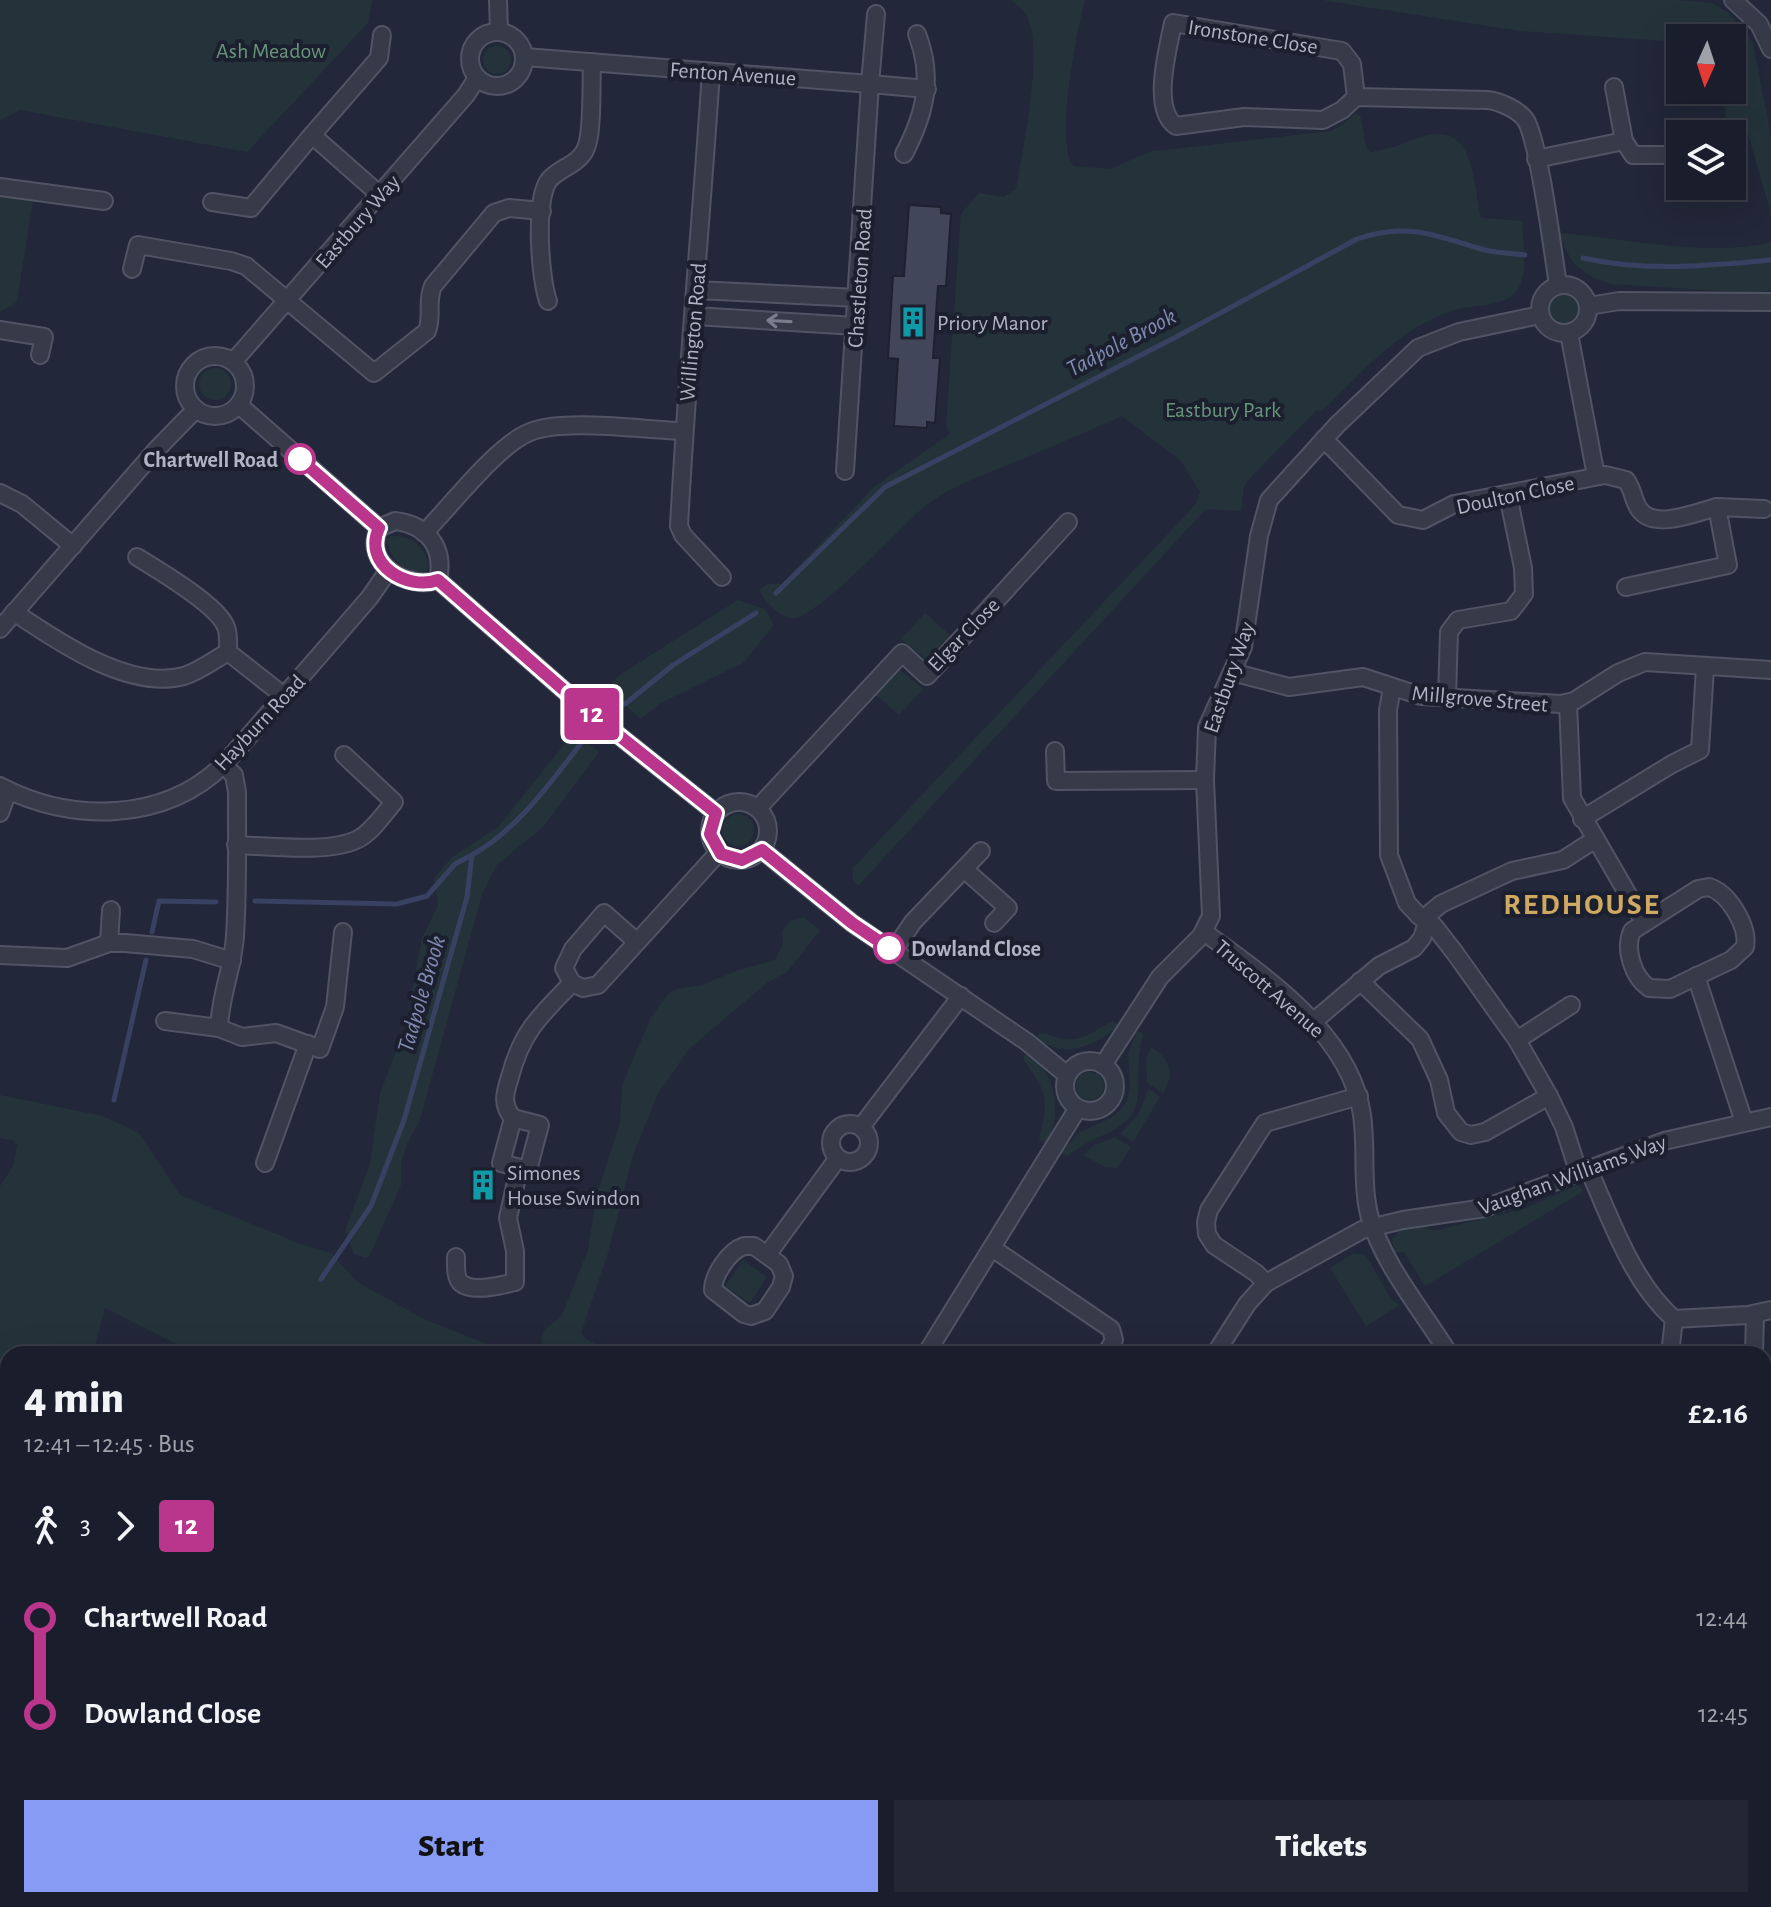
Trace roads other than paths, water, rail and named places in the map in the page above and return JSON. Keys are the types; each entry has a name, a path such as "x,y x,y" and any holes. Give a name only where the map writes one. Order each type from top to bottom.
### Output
{"street":[{"path":"498,0 499,32"},
{"path":"1733,0 1759,24 1771,49"},
{"path":"870,84 876,14"},
{"name":"Ironstone Close","path":"1173,23 1342,51 1352,64 1356,97 1342,110 1323,120 1244,117 1176,126 1168,119 1163,104 1173,23"},
{"path":"499,32 519,42 525,57 521,73 509,84 492,86 477,78 470,61 475,43 481,37 499,32"},
{"path":"904,154 923,115 927,89 927,62 917,34"},
{"path":"212,202 251,208 379,58 382,35"},
{"name":"Fenton Avenue","path":"525,57 927,89"},
{"path":"548,301 541,273 542,211 548,183 578,159 587,147 592,62"},
{"name":"Willington Road","path":"711,72 695,316 683,431 680,530 722,577"},
{"name":"Eastbury Way","path":"233,362 466,95 477,78"},
{"name":"Chastleton Road","path":"845,471 870,84"},
{"path":"1614,87 1624,141 1633,155 1666,155"},
{"path":"1356,97 1496,101 1524,119 1536,159 1558,285"},
{"path":"312,135 380,195"},
{"path":"1536,159 1624,141"},
{"path":"0,187 104,201"},
{"path":"132,269 138,245 246,266 374,373 427,331 430,324 428,299 433,286 494,213 509,208 542,211"},
{"path":"1558,285 1578,288 1589,306 1586,320 1569,333 1551,330 1540,315 1539,307 1545,293 1558,285"},
{"path":"696,290 858,298"},
{"path":"1589,306 1619,301 1768,304"},
{"name":"Eastbury Way","path":"1204,932 1212,909 1205,780 1207,727 1247,635 1264,510 1280,485 1418,348 1448,335 1540,315"},
{"path":"695,316 856,326"},
{"path":"0,330 44,337 40,355"},
{"path":"1569,333 1596,476"},
{"path":"219,356 233,362 245,380 239,405 223,415 204,414 196,409 186,393 185,383 193,366 209,357 219,356"},
{"path":"239,405 379,528"},
{"path":"0,629 196,409"},
{"path":"424,533 497,454 531,431 582,426 683,431"},
{"name":"Doulton Close","path":"1324,439 1403,518 1423,520 1454,504 1612,475 1626,480 1638,507 1651,518 1666,519 1717,507 1764,509"},
{"path":"0,493 22,504 73,546"},
{"path":"1447,697 1449,632 1452,624 1458,620 1511,611 1524,594 1523,568 1508,495"},
{"path":"1626,587 1728,565 1717,507"},
{"name":"Elgar Close","path":"758,808 902,653 927,676 1068,522"},
{"path":"387,523 407,523 424,533 439,554 438,580 422,584 404,580 388,571 376,548 379,528 387,523"},
{"path":"137,557 180,584 222,620 227,630 228,652 284,696"},
{"name":"Hayburn Road","path":"4,788 78,812 116,813 177,794 223,765 370,597 388,571"},
{"path":"438,580 582,706 716,813"},
{"path":"14,612 84,657 123,671 177,677 188,675 228,652"},
{"name":"Millgrove Street","path":"1232,672 1289,687 1363,677 1421,696 1568,703 1635,664 1771,670"},
{"path":"1582,819 1700,750 1705,667"},
{"path":"1392,688 1388,710 1389,860 1407,903 1455,953 1517,1040 1549,1096 1583,1169 1631,1259 1660,1306 1674,1319 1763,1312 1756,1346"},
{"path":"1568,703 1571,794 1582,819 1644,922"},
{"path":"1055,751 1056,781 1205,780"},
{"path":"236,845 326,845 356,841 365,835 394,802 344,755"},
{"path":"219,1028 220,1005 232,961 237,784 234,775 223,765"},
{"path":"0,813 4,788"},
{"path":"738,802 758,808 769,828 762,850 751,858 738,860 719,852 710,834 716,813 729,803 738,802"},
{"path":"1314,1021 1379,966 1414,948 1422,938 1427,921 1441,904 1520,868 1563,860 1594,840"},
{"path":"762,850 852,923 961,996 1067,1075"},
{"path":"893,951 913,922 981,851"},
{"path":"637,942 604,913 567,958 564,968 572,983 583,988 598,985 719,852"},
{"path":"964,869 1008,908 994,923"},
{"path":"1709,887 1721,892 1747,938 1745,947 1731,960 1696,976 1662,991 1643,984 1628,943 1632,931 1644,922 1698,889 1709,887"},
{"path":"109,943 111,910"},
{"path":"165,1021 219,1028 237,1037 270,1032 320,1049 335,1007 343,932"},
{"path":"1103,1065 1160,977 1204,932"},
{"name":"Truscott Avenue","path":"1204,932 1314,1021 1347,1066 1359,1096 1367,1200 1373,1226 1387,1256 1444,1346"},
{"path":"0,955 67,958 109,943 193,949 232,961"},
{"path":"1696,976 1744,1122"},
{"path":"1360,981 1420,1039 1439,1080 1446,1113 1461,1132 1471,1135 1485,1132 1549,1096"},
{"path":"513,1118 501,1163 528,1170 540,1125 513,1118 505,1106 505,1094 521,1041 572,983"},
{"path":"861,1127 961,996"},
{"path":"1517,1040 1571,1005"},
{"path":"265,1163 308,1044"},
{"path":"1079,1063 1103,1065 1113,1076 1112,1098 1100,1109 1078,1108 1065,1090 1067,1075 1079,1063"},
{"path":"1220,1346 1247,1304 1266,1283 1210,1241 1206,1228 1209,1210 1265,1123 1359,1096"},
{"path":"931,1346 1078,1108"},
{"name":"Vaughan Williams Way","path":"1266,1283 1373,1226 1485,1208 1664,1141 1771,1117"},
{"path":"845,1124 861,1127 870,1143 865,1156 851,1162 838,1158 832,1149 833,1133 845,1124"},
{"path":"767,1255 838,1158"},
{"path":"456,1257 458,1279 462,1284 477,1287 515,1282 515,1251 508,1218 519,1168"},
{"path":"754,1246 767,1255 779,1264 784,1276 781,1287 762,1313 744,1314 715,1293 714,1277 736,1249 754,1246"},
{"path":"992,1248 1111,1329 1114,1340 1111,1346"},
{"path":"1671,1346 1674,1319"}],"waterway":[{"name":"Tadpole Brook","path":"776,593 885,487 1176,337 1357,239 1391,231 1420,232 1486,250 1525,255"},
{"name":"Tadpole Brook","path":"1583,258 1653,266 1771,260"},
{"name":"Tadpole Brook","path":"625,704 673,665 756,613"},
{"name":"Tadpole Brook","path":"321,1279 371,1206 404,1120 467,897 472,855 518,819 582,742"},
{"path":"255,901 397,904 427,896 455,864 472,855"},
{"path":"152,932 159,901 216,902"},
{"path":"114,1100 146,960"}],"place":[{"name":"Priory Manor","path":"913,322"},
{"name":"Chartwell Road","path":"300,459"},
{"name":"Dowland Close","path":"889,948"},
{"name":"Simones House Swindon","path":"483,1185"}],"district":[{"name":"REDHOUSE","path":"1582,904"}],"park label":[{"name":"Ash Meadow","path":"271,50"},
{"name":"Eastbury Park","path":"1223,409"}]}
